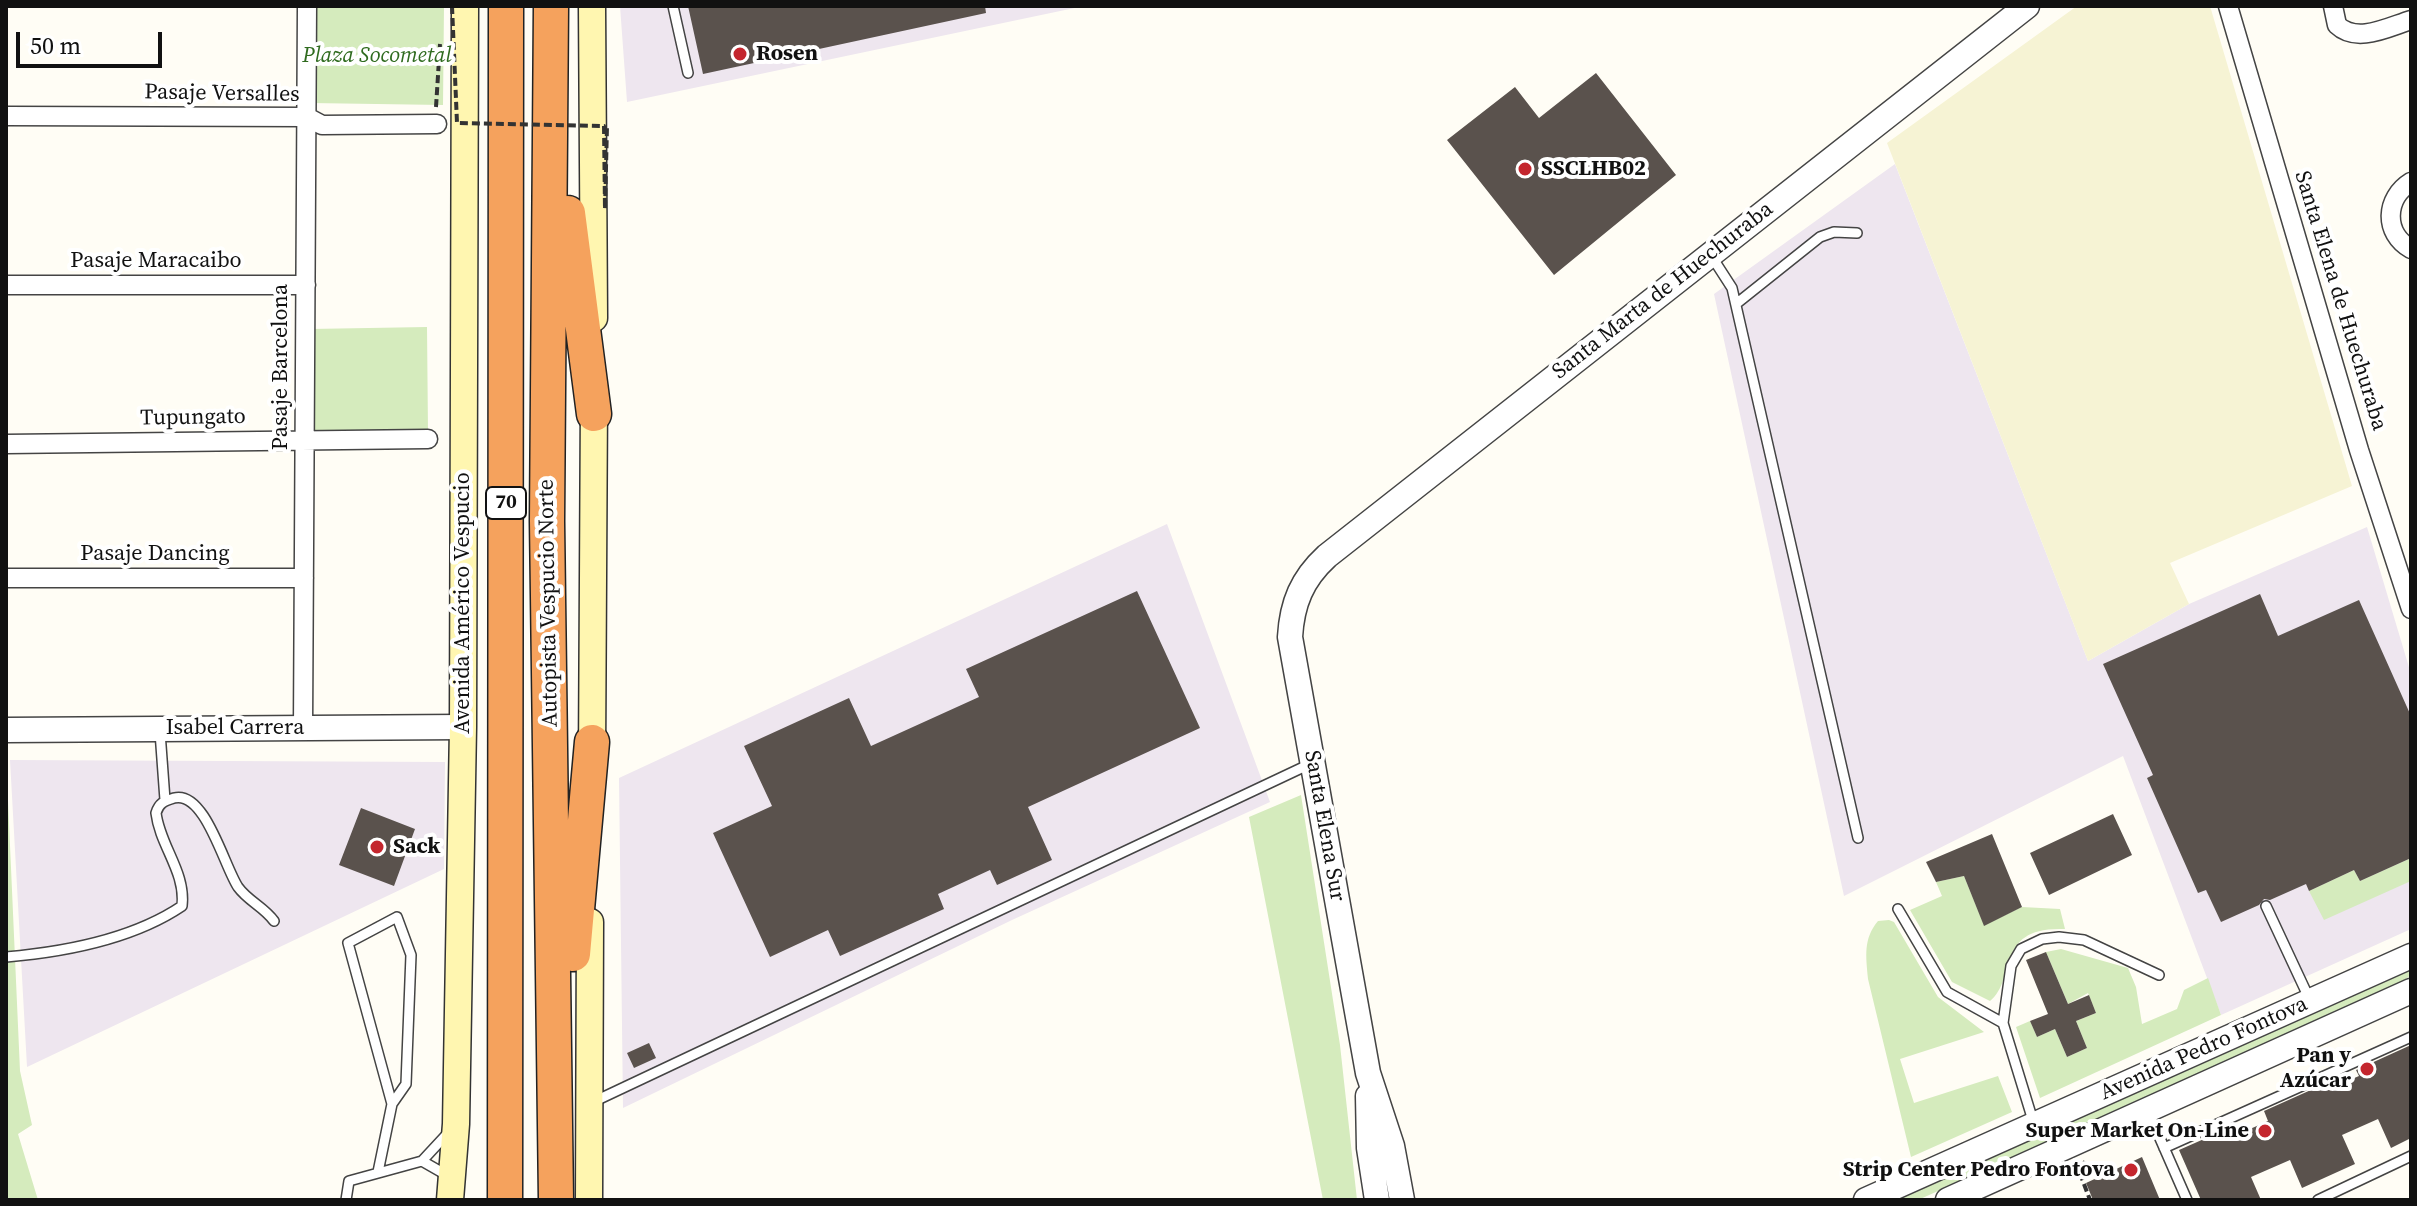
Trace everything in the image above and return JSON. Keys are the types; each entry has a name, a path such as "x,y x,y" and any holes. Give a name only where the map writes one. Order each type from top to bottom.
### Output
{"highway":[{"path":"489,6 506,161"},
{"name":"Autopista Vespucio Norte","path":"505,1200 506,6"},
{"name":"Autopista Vespucio Norte","path":"551,6 547,521 556,1200"},
{"path":"551,89 594,414"},
{"path":"557,1133 592,742"}],"main road":[{"name":"Avenida Américo Vespucio","path":"450,1189 456,1124 463,727 465,6"},
{"path":"589,1200 594,414 592,6"}],"street":[{"name":"Pasaje Barcelona","path":"303,728 307,6"},
{"name":"Santa Marta de Huechuraba","path":"1304,581 1327,556 2027,6"},
{"name":"Santa Elena de Huechuraba","path":"2228,6 2359,450 2411,609"},
{"path":"2333,6 2337,25 2350,34 2411,20"},
{"name":"Pasaje Versalles","path":"6,116 307,117 322,125 436,120"},
{"path":"2411,182 2397,194 2390,219 2396,235 2411,249"},
{"name":"Pasaje Maracaibo","path":"6,285 306,285"},
{"name":"Tupungato","path":"6,444 428,439"},
{"name":"Pasaje Dancing","path":"6,578 304,578"},
{"name":"Santa Elena Sur","path":"1304,581 1291,615 1290,637 1368,1073 1392,1146 1402,1200"},
{"name":"Isabel Carrera","path":"6,730 463,727"},
{"name":"Avenida Pedro Fontova","path":"1866,1200 2411,956"},
{"name":"Avenida Pedro Fontova","path":"1948,1200 2411,991"},
{"name":"Santa Elena Sur","path":"1368,1073 1369,1148 1377,1200"}],"lane":[{"path":"673,6 688,73"},
{"path":"1736,304 1820,237 1834,232 1857,233"},
{"path":"1710,254 1729,282 1736,304 1858,838"},
{"path":"6,957 58,952 160,921 182,906 184,888 158,827 156,813 165,800 160,729"},
{"path":"589,1104 1313,762"},
{"path":"165,800 180,797 191,800 204,816 236,884 274,921"},
{"path":"2266,906 2310,1001"},
{"path":"1898,909 1947,992 2003,1023"},
{"path":"378,1172 392,1104 406,1084 411,955 397,917 348,943 392,1104"},
{"path":"2034,1124 2003,1023 2011,966 2021,949 2042,939 2059,937 2084,940 2159,975"},
{"path":"2164,1148 2411,1037"},
{"path":"2148,1110 2187,1200"},
{"path":"346,1200 349,1181 422,1161 456,1124"},
{"path":"2318,1200 2411,1156"},
{"path":"422,1161 450,1189"}],"path":[{"path":"452,6 457,123 604,126 605,209 607,126"},
{"path":"436,120 441,38"},
{"path":"2083,1158 2085,1163 2081,1176 2090,1200"}],"shaded area":[{"name":"Rosen","path":"620,6 1084,6 627,102"},
{"path":"2077,6 2210,6 2352,486 2170,563 2189,604 2088,661 1887,143"},
{"path":"1895,164 2088,661 2189,604 2367,527 2411,674 2411,929 2221,1015 2123,756 1844,896 1714,294"},
{"path":"1167,524 1270,802 1012,920 623,1108 619,778"},
{"name":"Sack","path":"10,760 445,762 444,869 27,1067"}],"green space":[{"name":"Plaza Socometal","path":"311,6 444,6 443,105 310,103"},
{"path":"427,327 428,432 312,434 310,329"},
{"path":"6,755 20,1071 32,1125 18,1134 38,1200 6,1200"},
{"path":"1301,795 1340,1045 1357,1200 1323,1200 1249,817"},
{"path":"2411,858 2411,881 2324,920 2309,891 2354,870 2360,881"},
{"path":"1964,876 1984,925 2022,907 2060,909 2065,929 2043,930 2017,944 2004,980 1990,1001 1952,982 1910,910 1942,896 1936,882"},
{"path":"1878,921 1894,922 1938,997 1984,1032 1900,1059 1914,1103 1998,1076 2012,1112 1911,1157 1868,979 1866,955 1870,934"},
{"path":"2061,949 2128,968 2136,987 2142,1024 2177,1009 2184,990 2208,978 2221,1015 2040,1098 2016,1027 2030,1021 2037,1037 2055,1029 2067,1057 2087,1048 2076,1021 2096,1013 2088,993 2068,1004 2046,952"},
{"path":"2411,965 2411,975 2399,984 1918,1200 1887,1200"}],"building":[{"path":"688,6 985,6 986,13 703,74"},
{"name":"SSCLHB02","path":"1596,73 1676,175 1554,275 1447,140 1515,87 1539,118"},
{"path":"1137,591 1200,728 1028,807 1052,860 997,885 990,870 938,894 944,909 840,956 828,930 770,957 713,833 772,806 744,746 849,698 871,746 979,697 966,669"},
{"path":"2260,594 2278,636 2359,600 2411,716 2411,858 2360,881 2354,870 2309,891 2306,884 2270,900 2264,899 2259,905 2221,922 2206,890 2198,893 2147,778 2153,775 2103,664"},
{"name":"Sack","path":"361,808 415,829 394,886 339,865"},
{"path":"2113,814 2132,855 2049,895 2030,853"},
{"path":"1992,834 2022,907 1984,926 1964,876 1936,882 1926,862"},
{"path":"2046,952 2068,1004 2089,995 2096,1013 2076,1021 2087,1048 2067,1057 2055,1029 2037,1037 2030,1021 2048,1014 2026,960"},
{"path":"649,1043 656,1058 634,1068 627,1053"},
{"path":"2411,1045 2411,1138 2391,1148 2378,1119 2342,1135 2355,1164 2302,1188 2290,1160 2251,1177 2261,1200 2201,1200 2179,1150 2229,1128 2232,1137 2268,1121 2264,1111 2322,1085 2324,1091 2359,1076 2356,1070"},
{"name":"Strip Center Pedro Fontova","path":"2142,1157 2160,1200 2093,1200 2086,1183"}],"place":[{"name":"Rosen","path":"740,54"},
{"name":"SSCLHB02","path":"1525,169"},
{"name":"Sack","path":"377,847"},
{"name":"Pan y Azúcar","path":"2367,1069"},
{"name":"Super Market On-Line","path":"2265,1131"},
{"name":"Strip Center Pedro Fontova","path":"2131,1170"}]}
